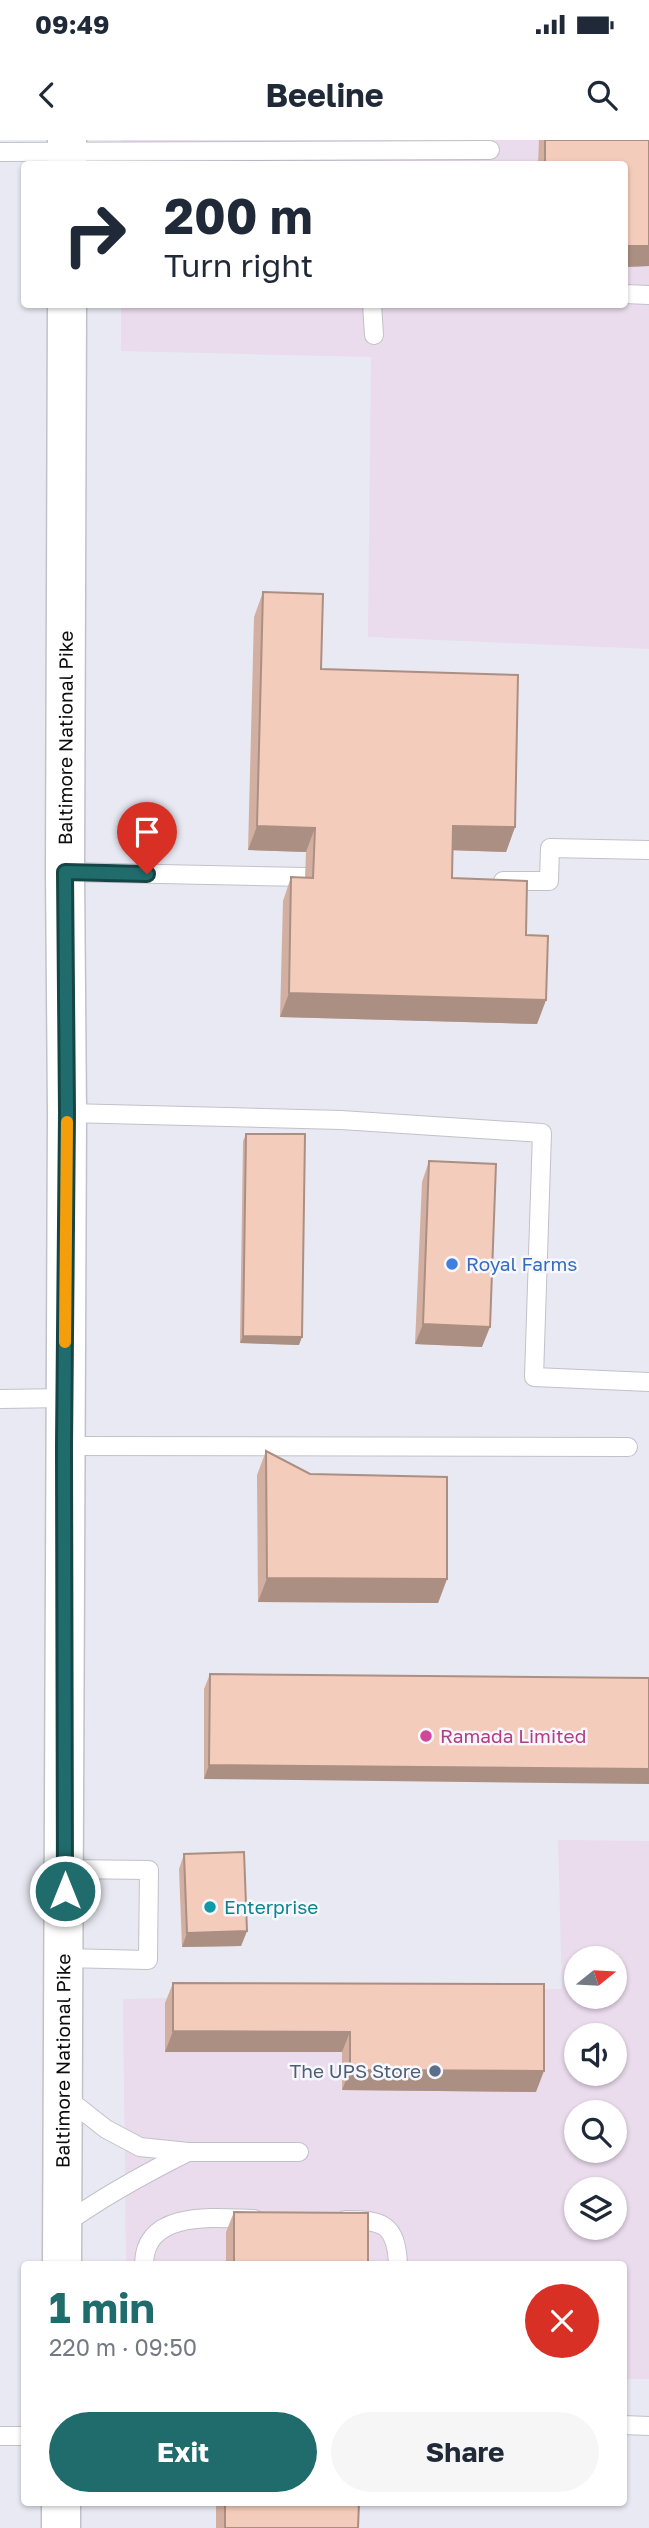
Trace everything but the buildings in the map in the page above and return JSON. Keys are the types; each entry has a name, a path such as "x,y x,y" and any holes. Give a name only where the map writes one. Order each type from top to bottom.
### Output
{"main road":[{"name":"Baltimore National Pike","path":"62,2261 67,1113 67,308"},
{"path":"61,2506 61,2528"}],"lane":[{"path":"0,152 490,151"},
{"path":"628,295 649,295"},
{"path":"372,308 374,335"},
{"path":"483,880 549,881 550,848 649,850"},
{"path":"65,872 306,877"},
{"path":"67,1113 341,1120 542,1133 534,1377 649,1382"},
{"path":"0,1399 66,1398"},
{"path":"64,1446 628,1447"},
{"path":"64,1958 148,1960 149,1883 149,1870 65,1869"},
{"path":"64,2096 106,2129 140,2147 188,2152 299,2152"},
{"path":"61,2227 117,2188 188,2152"},
{"path":"145,2261 150,2242 163,2228 178,2221 199,2218 277,2219"},
{"path":"330,2220 369,2220 384,2224 393,2234 398,2261"},
{"path":"627,2425 649,2426"},
{"path":"0,2436 21,2436"}],"shaded area":[{"path":"121,140 649,140 649,649 368,637 371,357 121,351 121,308 628,308 628,161 121,161"},
{"path":"558,1840 649,1841 649,2379 627,2379 627,2261 126,2261 123,1999 562,1989"}],"slow traffic":[{"path":"65,1342 67,1122"}],"place":[{"name":"Royal Farms","path":"452,1264"},
{"name":"Ramada Limited","path":"426,1736"},
{"name":"Enterprise","path":"210,1907"},
{"name":"The UPS Store","path":"435,2071"}],"route":[{"path":"65,1891 65,872 147,874"}]}
